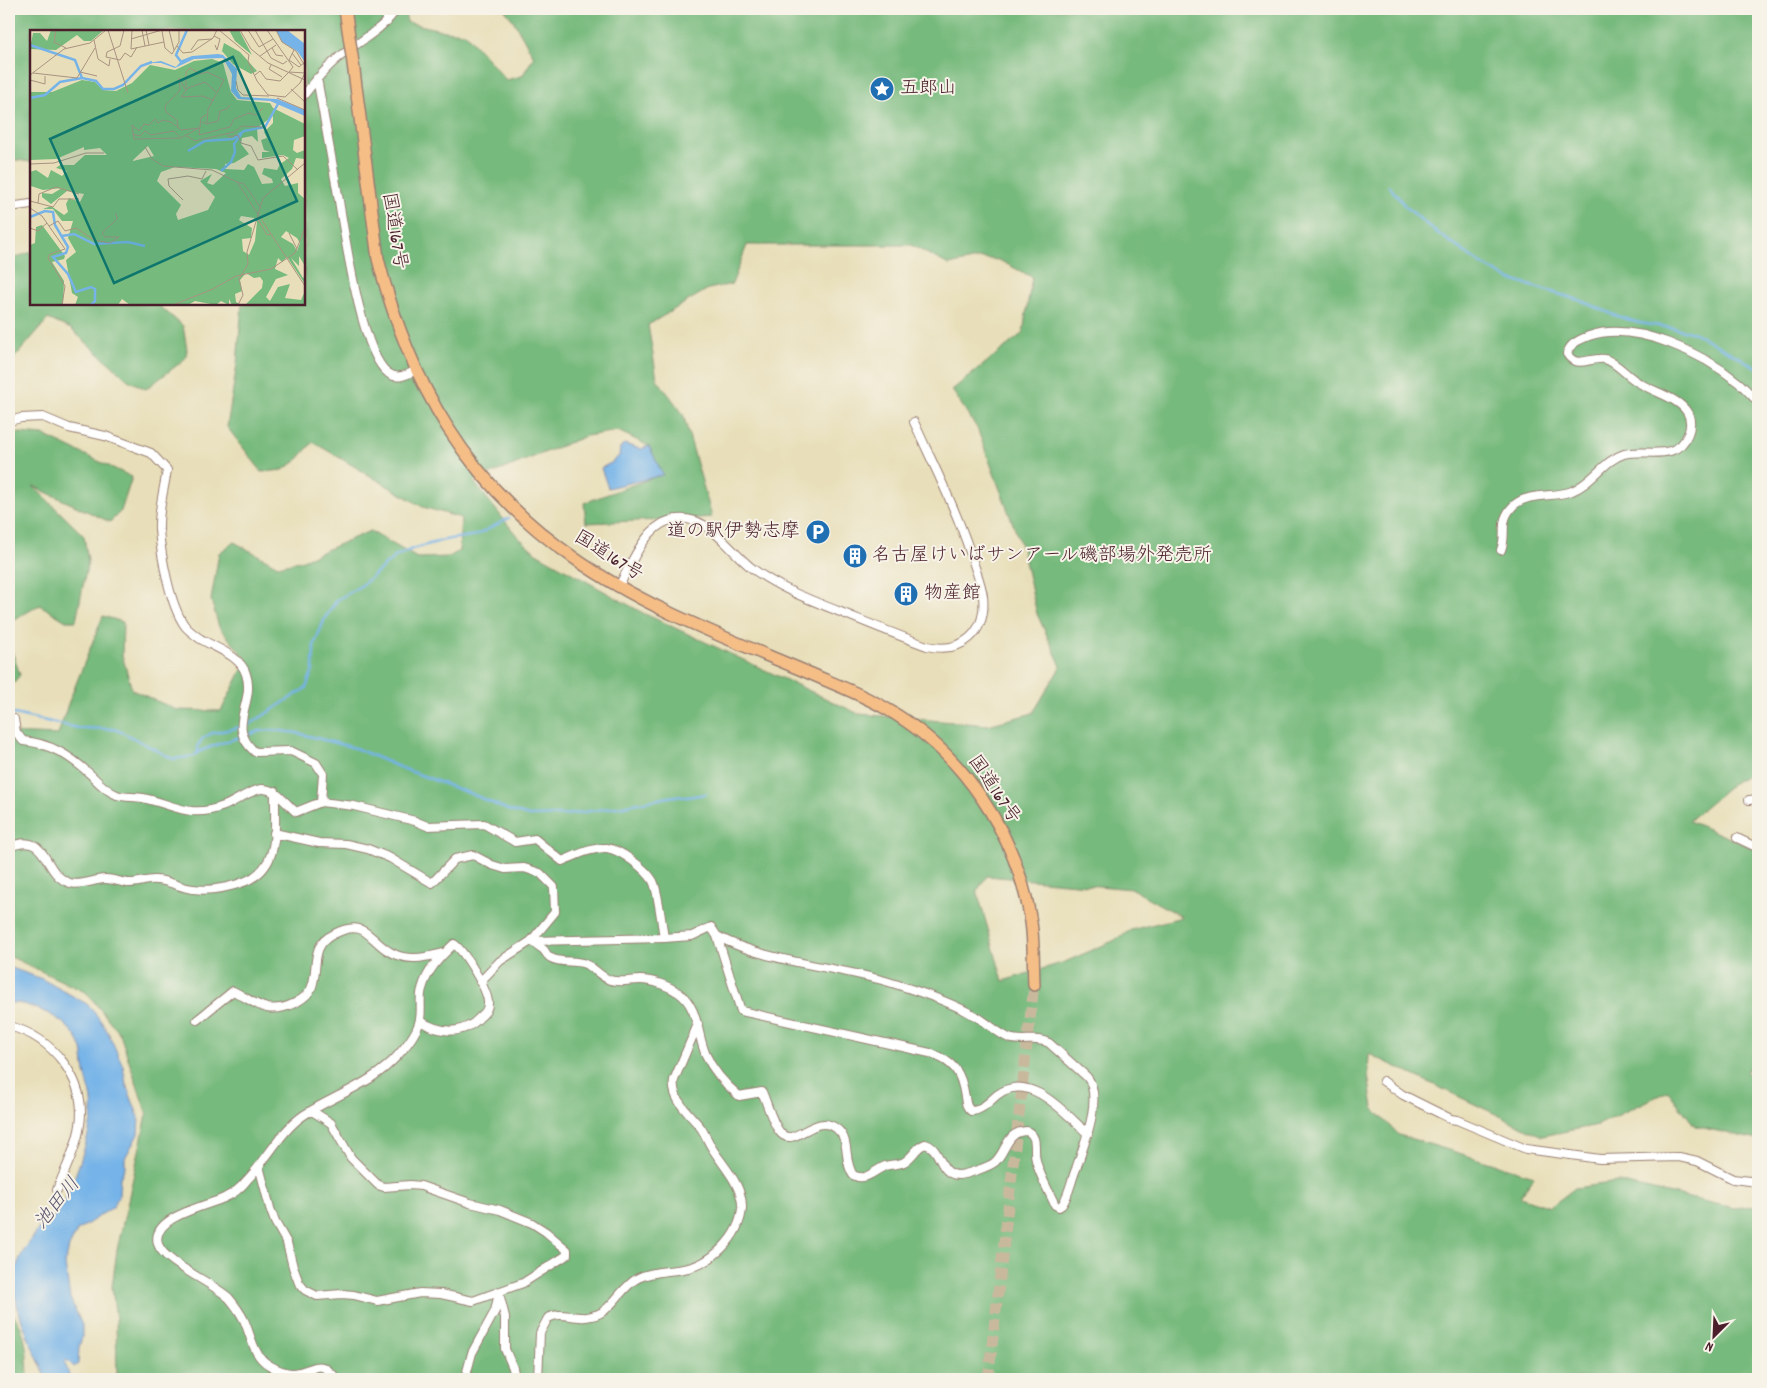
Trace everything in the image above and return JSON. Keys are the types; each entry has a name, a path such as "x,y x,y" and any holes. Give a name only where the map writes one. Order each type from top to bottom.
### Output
{"highway":[{"name":"国道167号","path":"345,9 378,258 394,318 416,370 446,426 485,480 527,521 574,558 661,609 886,709 907,722 942,751 984,802 1015,863 1022,883 1031,923 1034,985"}],"street":[{"path":"386,9 387,22"},
{"path":"305,94 317,78 338,59 387,22 397,9"},
{"path":"317,78 356,292 365,328 377,358 389,374 396,377 405,376 416,370"},
{"path":"9,207 30,204"},
{"path":"1501,550 1504,543 1503,524 1509,511 1516,503 1533,497 1565,493 1578,488 1594,478 1615,458 1625,454 1658,454 1669,451 1684,442 1689,430 1687,411 1678,402 1635,381 1611,362 1596,359 1580,363 1570,359 1567,354 1569,348 1576,341 1596,334 1620,332 1652,337 1684,349 1712,365 1738,383 1758,402"},
{"path":"9,421 21,418 43,417 69,428 105,436 152,453 167,470 159,530 164,564 176,611 186,627 239,661 247,675 248,699 242,712 241,722 246,744 254,752 290,751 316,762 323,774 321,802"},
{"path":"619,586 646,539 655,528 667,521 691,519 704,524 751,567 787,590 927,646 938,649 951,648 963,644 973,635 980,624 983,597 980,582 962,527 914,422"},
{"path":"14,719 16,732 23,741 44,744 66,754 105,789 117,795 142,797 176,809 192,812 206,811 224,806 261,789 275,791 296,812 321,802 363,808 415,821 427,826 484,824 515,842 535,839 562,862 588,851 607,848 628,857 644,868 654,882 664,938"},
{"path":"9,847 20,842 36,847 43,852 56,875 71,883 106,879 130,883 162,880 190,889 211,891 245,882 257,876 266,868 272,854 275,791"},
{"path":"1749,800 1758,799"},
{"path":"274,834 368,849 390,858 432,882 455,859 473,855 492,865 505,869 524,868 540,873 554,887 555,912 532,941 500,961 480,982"},
{"path":"1737,838 1758,848"},
{"path":"532,941 692,936 711,926 717,936 742,1011 939,1056 953,1066 959,1074 967,1106 971,1111 978,1110 1006,1090 1017,1087 1029,1088 1059,1108 1088,1134"},
{"path":"198,1020 233,991 266,1008 281,1008 294,1004 313,986 316,956 322,942 334,934 352,928 360,928 392,953 417,959 444,953"},
{"path":"532,941 543,949 550,958 586,964 598,974 612,981 642,980 655,982 678,993 685,999 698,1024 706,1056 732,1090 739,1096 762,1092 779,1132 785,1136 793,1137 816,1124 823,1123 837,1129 843,1135 851,1172 856,1177 866,1177 882,1167 904,1162 918,1148 926,1144 933,1147 946,1170 960,1175 989,1166 998,1159 1010,1138 1016,1133 1027,1131 1035,1139 1036,1162 1055,1205 1059,1207 1064,1202 1088,1134 1091,1122 1093,1089 1092,1083 1050,1043 1043,1040 1015,1040 966,1011 893,984 768,955 733,945 717,936"},
{"path":"337,1379 328,1370 319,1366 292,1373 278,1370 266,1363 258,1353 244,1319 229,1299 212,1285 178,1265 164,1254 158,1245 158,1233 165,1223 185,1212 218,1201 232,1194 249,1179 290,1127 312,1111 379,1074 408,1042 420,1021 421,991 426,976 431,967 454,944 462,950 480,982 488,1002 488,1007 478,1019 462,1030 440,1030 420,1021"},
{"path":"538,1379 540,1333 548,1318 560,1314 586,1317 600,1312 612,1303 627,1285 640,1277 658,1272 683,1269 708,1260 727,1242 736,1226 742,1207 734,1181 702,1130 678,1100 673,1088 674,1080 698,1024"},
{"path":"9,1026 27,1033 53,1050 71,1073 78,1090 81,1109 77,1140 57,1190"},
{"path":"1384,1081 1403,1095 1451,1119 1526,1149 1600,1159 1679,1157 1697,1161 1733,1180 1758,1182"},
{"path":"259,1166 270,1208 275,1222 287,1242 296,1275 305,1290 317,1296 354,1295 377,1302 420,1293 441,1294 474,1301 523,1283 567,1255 567,1250 546,1232 532,1223 500,1210 470,1203 421,1186 384,1187 378,1185 350,1158 331,1124 312,1111"},
{"path":"465,1379 472,1353 495,1311 499,1292"},
{"path":"499,1292 505,1317 505,1349 513,1368 515,1379"}],"green space":[{"path":"9,9 404,9 407,22 445,31 465,33 506,80 522,76 534,57 513,20 504,9 1758,9 1758,776 1755,771 1736,781 1689,821 1758,850 1758,1056 1746,1072 1758,1082 1758,1140 1695,1126 1668,1091 1598,1125 1542,1136 1369,1054 1368,1075 1373,1108 1399,1135 1534,1176 1520,1197 1550,1207 1575,1188 1618,1182 1734,1208 1758,1205 1758,1379 108,1379 117,1376 116,1320 112,1287 117,1250 147,1115 120,1034 87,993 9,956 9,733 58,735 68,704 103,616 123,622 122,655 132,690 177,710 221,711 247,660 219,627 211,600 219,553 234,542 278,566 303,560 370,531 417,558 449,557 459,551 461,518 423,507 313,442 296,461 283,470 262,472 227,427 237,364 242,305 305,305 305,30 30,30 30,162 9,159","holes":["747,245 911,245 949,265 981,258 999,260 1032,277 1023,333 952,390 977,428 1022,548 1037,614 1061,666 1033,713 988,725 859,714 643,613 536,553 517,536 473,481 586,436 618,431 649,446 662,474 584,503 586,523 712,517 683,414 657,379 648,325 708,289 732,284","987,876 1132,889 1182,917 1131,930 1113,941 1065,962 1003,981 977,891"]},
{"path":"30,252 30,305 158,305 183,326 187,350 185,359 146,389 128,380 71,329 48,319 9,364 9,260"},
{"path":"9,432 43,435 132,477 121,511 110,522 33,486 84,536 88,561 76,621 66,621 40,605 13,620 9,634"},
{"path":"9,642 20,675 9,688"},
{"path":"9,1310 20,1325 23,1334 27,1351 28,1379 9,1379"}],"water":[{"path":"624,444 641,449 649,446 663,475 608,488 601,468 619,456 620,448"},
{"path":"9,967 42,979 87,1004 108,1032 123,1066 126,1084 139,1118 138,1134 125,1158 125,1167 120,1178 119,1195 113,1207 77,1231 69,1247 65,1264 70,1298 82,1325 78,1364 74,1367 67,1360 65,1362 70,1379 47,1379 19,1313 14,1285 17,1266 26,1247 43,1222 46,1224 58,1212 71,1187 91,1123 91,1097 80,1043 72,1032 57,1018 23,1004 9,1003"}],"waterway":[{"path":"1389,186 1405,206 1432,229 1480,263 1508,279 1582,301 1614,315 1639,323 1695,333 1758,368"},
{"path":"198,752 198,745 203,738 212,733 247,726 306,688 313,670 314,645 325,618 337,600 362,585 396,556 412,549 444,540 477,535 509,518"},
{"path":"9,713 78,728 113,729 173,759 194,756 198,752 218,744 260,731 274,730 297,733 355,748 508,810 529,816 565,815 674,796 687,797 706,794"}],"tunnel":[{"path":"988,1379 1034,985"}],"place":[{"name":"五郎山","path":"882,89"},
{"name":"道の駅伊勢志摩","path":"818,532"},
{"name":"名古屋けいばサンアール磯部場外発売所","path":"855,556"},
{"name":"物産館","path":"906,594"}],"water label":[{"name":"池田川","path":"58,1204"}]}
